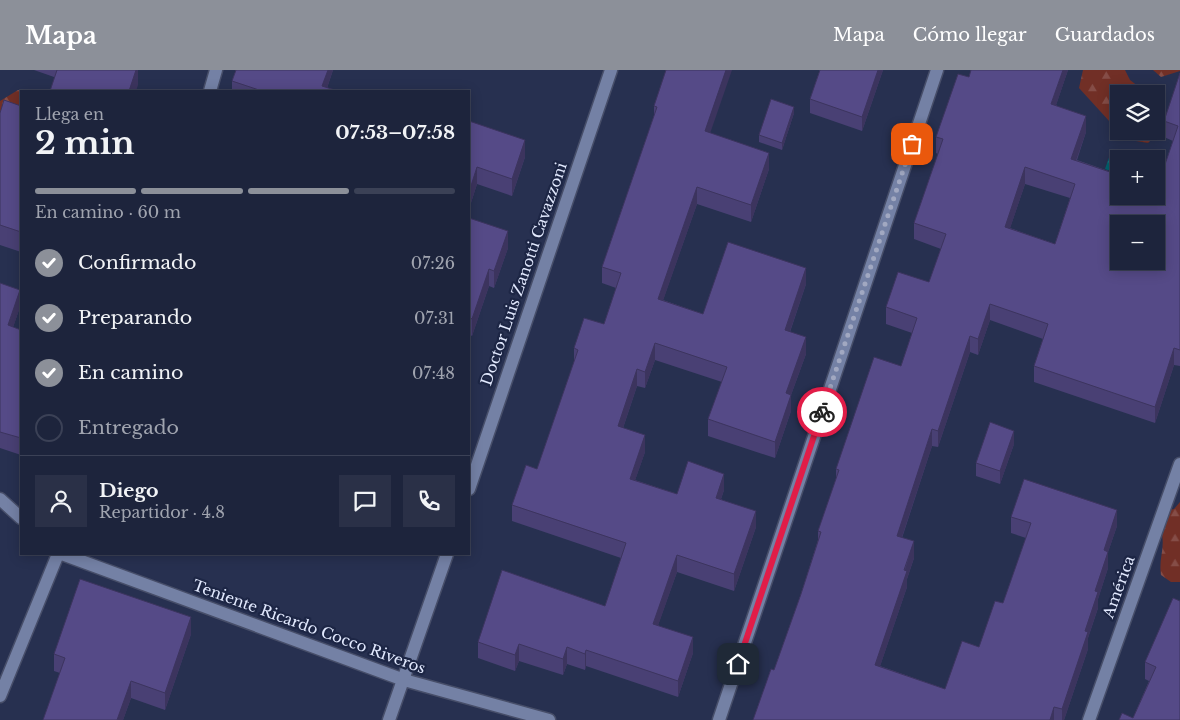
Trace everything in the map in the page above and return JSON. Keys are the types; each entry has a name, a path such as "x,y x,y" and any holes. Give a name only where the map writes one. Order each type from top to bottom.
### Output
{"street":[{"path":"210,90 216,70"},
{"name":"Doctor Luis Zanotti Cavazzoni","path":"470,486 611,70"},
{"path":"720,720 937,70"},
{"name":"América","path":"1089,720 1180,464"},
{"path":"0,499 20,517"},
{"path":"0,696 58,555"},
{"name":"Teniente Ricardo Cocco Riveros","path":"65,555 404,680 549,720"},
{"path":"389,720 447,555"}],"green space":[{"path":"1083,70 1125,70 1130,80 1136,85 1110,85 1110,122 1079,88"},
{"path":"1153,70 1180,70 1180,71 1161,77"},
{"path":"20,90 20,136 0,150 0,101"},
{"path":"1165,116 1168,127 1165,129"},
{"path":"1134,140 1151,140 1148,143"},
{"path":"1180,502 1180,582 1171,582 1161,575 1163,540 1160,528 1169,510 1174,509"}],"water":[{"path":"1110,155 1110,171 1105,169"}],"building":[{"path":"57,70 136,70 129,90 50,90"},
{"path":"236,70 328,70 322,86 335,90 259,90 232,81"},
{"path":"666,70 726,70 705,131 769,153 751,205 697,187 658,299 703,314 728,242 806,268 785,330 806,337 786,393 791,395 775,442 708,419 727,367 655,343 645,372 637,369 618,426 645,435 630,479 677,494 688,461 724,474 716,498 756,511 734,574 677,555 653,624 693,637 678,681 586,650 585,654 567,647 563,659 519,644 515,655 478,642 502,570 605,606 626,543 512,505 526,465 537,469 578,350 574,348 584,318 604,324 621,273 602,267 657,107 654,106"},
{"path":"820,70 878,70 862,117 810,99"},
{"path":"971,70 1063,70 1051,104 1086,116 1071,159 1110,172 1110,205 1165,205 1165,164 1178,126 1165,121 1165,118 1180,73 1180,350 1174,348 1155,407 1034,366 1048,324 990,304 978,339 970,336 938,431 932,429 897,536 914,541 904,570 907,571 875,665 945,689 962,641 979,647 995,601 1003,603 1031,523 1011,517 1024,479 1117,510 1104,550 1108,552 1095,591 1098,592 1085,631 1088,632 1062,709 1054,707 1050,720 753,720 771,669 774,670 801,594 821,532 818,531 839,470 836,469 874,357 901,366 917,318 886,307 898,272 929,282 946,234 914,223 943,139 936,137 958,74 969,77","holes":["1025,167 1075,184 1055,244 1005,227"]},
{"path":"771,99 794,107 782,143 759,135"},
{"path":"4,100 20,106 20,232 0,225 0,113"},
{"path":"470,121 525,140 512,179 477,167 470,189"},
{"path":"470,218 508,231 494,271 489,269 472,319 470,318"},
{"path":"0,283 20,290 8,325 20,330 20,438 0,432"},
{"path":"990,422 1014,431 1000,471 976,463"},
{"path":"80,579 191,617 165,693 131,681 117,720 43,720 65,658 54,654"},
{"path":"1173,598 1180,601 1180,720 1119,720 1122,713 1133,718 1156,667 1145,662"}],"way so far":[{"path":"822,412 912,144"}],"route":[{"path":"738,664 822,412"}]}
